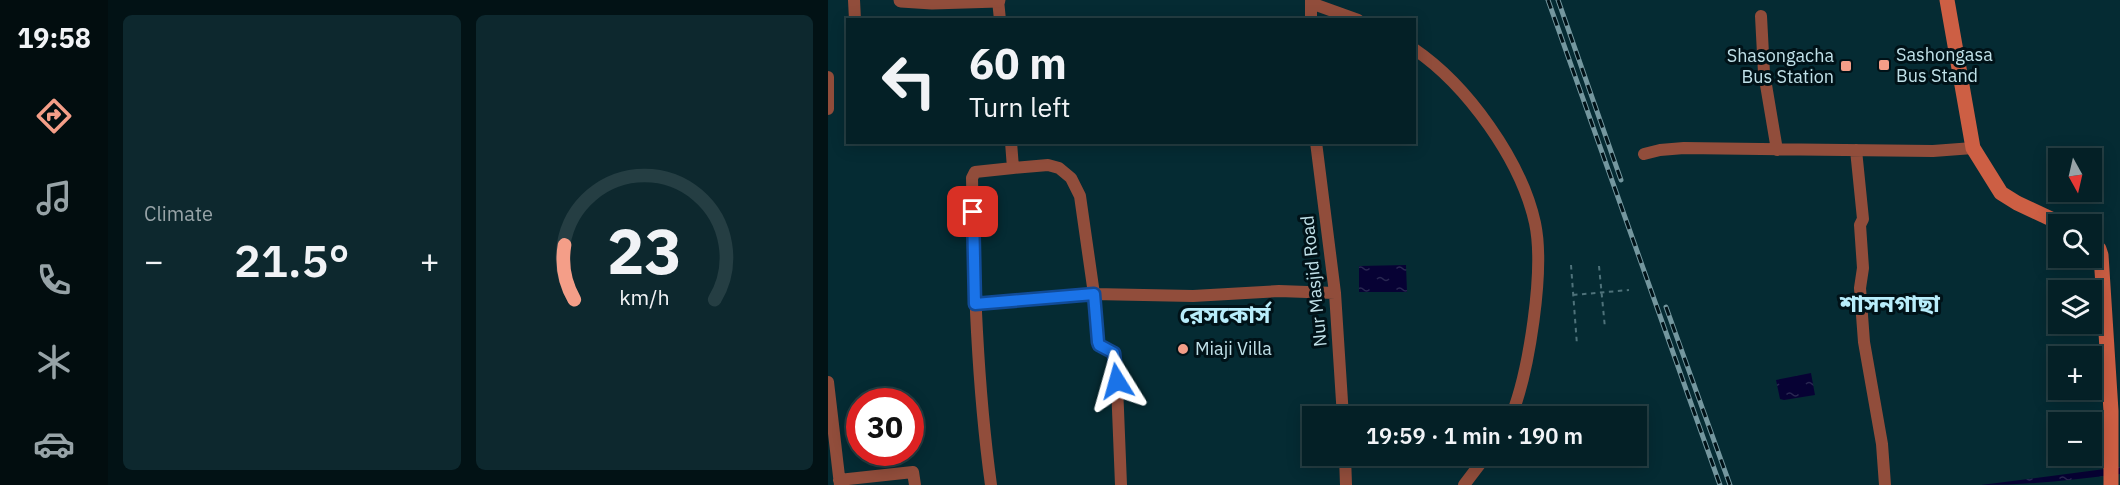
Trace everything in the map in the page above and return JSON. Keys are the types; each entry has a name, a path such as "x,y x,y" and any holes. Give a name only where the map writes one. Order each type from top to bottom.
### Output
{"main road":[{"path":"1947,0 1972,148 2001,193 2048,218"},
{"path":"2102,260 2115,411 2111,485"}],"street":[{"path":"854,0 855,18"},
{"path":"901,0 932,2 998,0 1000,18"},
{"path":"1311,18 1311,2 1353,18"},
{"path":"1761,16 1764,73 1777,150"},
{"path":"1416,50 1431,60 1453,82 1496,136 1516,170 1535,223 1538,257 1533,315 1523,378 1516,406"},
{"path":"828,77 828,109"},
{"path":"1011,144 1013,168"},
{"name":"Nur Masjid Road","path":"1316,144 1335,292 1342,406"},
{"path":"1644,154 1684,148 1933,151 1972,148"},
{"path":"1856,150 1863,219 1860,225 1863,267 1860,288 1864,342 1882,444 1885,485"},
{"path":"991,485 983,425 975,304 973,174 1048,165 1059,168 1071,178 1083,205 1098,342 1099,345 1114,353 1116,360 1121,485"},
{"path":"975,304 1094,294 1192,296 1279,291 1335,292"},
{"path":"828,382 839,483 913,472 915,485"},
{"path":"1346,466 1346,485"},
{"path":"1464,485 1478,466"}],"path":[{"path":"1571,265 1578,345"},
{"path":"1599,266 1605,328"},
{"path":"1573,294 1629,290"}],"water":[{"path":"1406,265 1407,292 1359,292 1359,266"},
{"path":"1811,373 1815,395 1780,399 1776,380"},
{"path":"2120,467 2120,474 2051,482 1981,485"}],"railway":[{"path":"1548,0 1720,485"},
{"path":"1558,0 1621,180"},
{"path":"1666,307 1730,485"}],"place":[{"name":"Sashongasa Bus Stand","path":"1884,65"},
{"name":"Shasongacha Bus Station","path":"1846,66"},
{"name":"Miaji Villa","path":"1183,349"}],"district":[{"name":"শাসনগাছা","path":"1890,304"},
{"name":"রেসকোর্স","path":"1225,315"}],"route":[{"path":"973,212 975,304 1094,294 1098,342 1099,345 1114,353 1117,381"}]}
